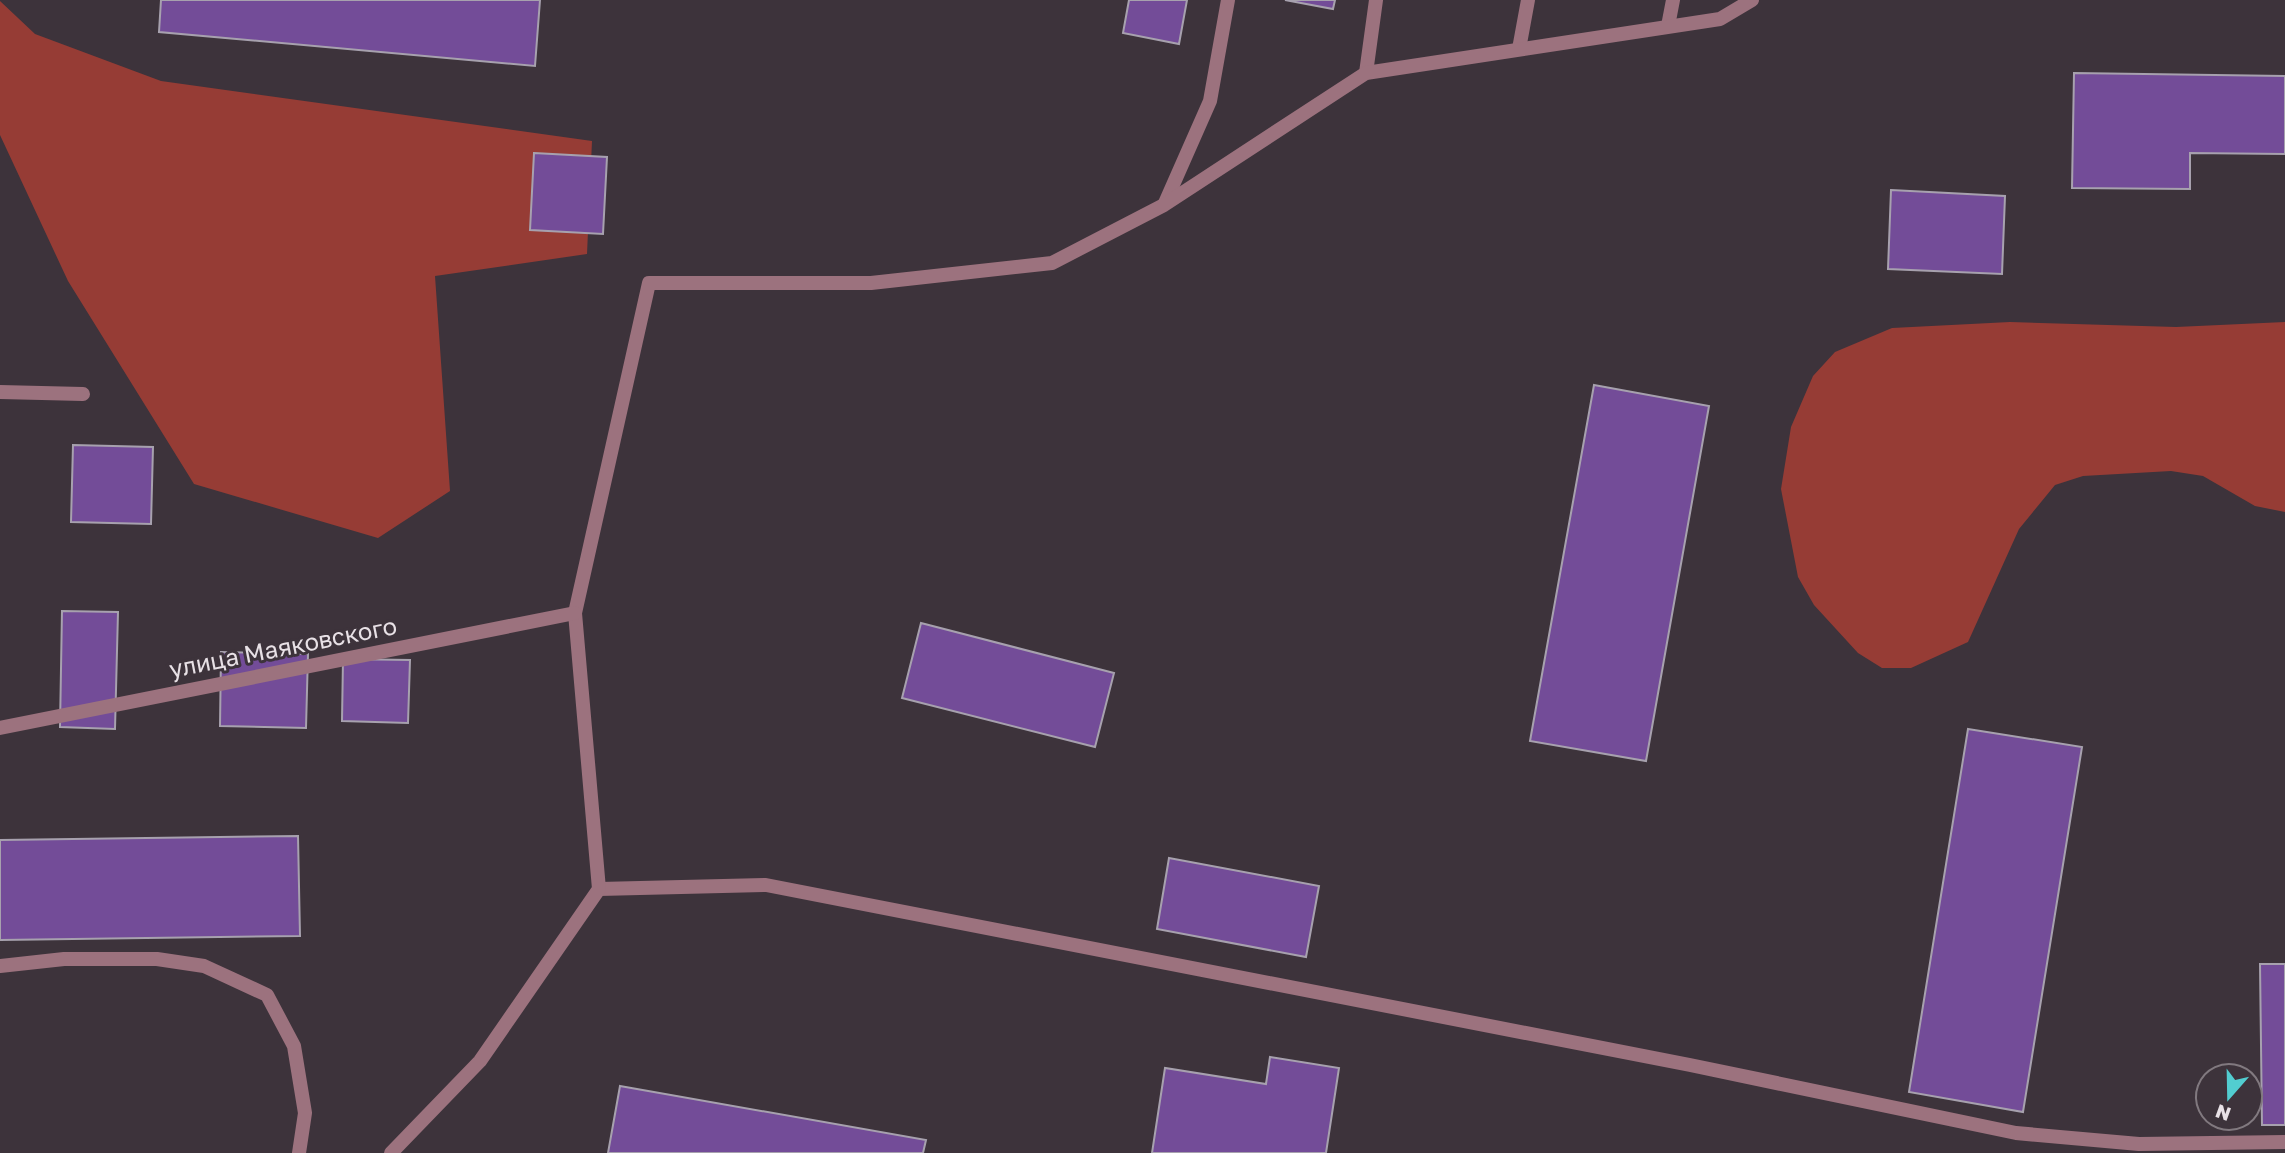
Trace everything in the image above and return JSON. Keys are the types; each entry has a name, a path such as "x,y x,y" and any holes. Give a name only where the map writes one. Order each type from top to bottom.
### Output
{"street":[{"path":"1164,205 1210,101 1228,0"},
{"path":"1366,73 1376,0"},
{"path":"1519,49 1528,0"},
{"path":"1668,26 1673,0"},
{"path":"391,1153 480,1061 599,889 575,613 649,283 871,283 1052,263 1164,205 1366,73 1720,19 1752,0"},
{"path":"0,393 83,394"},
{"name":"улица Маяковского","path":"0,728 575,613"},
{"path":"599,889 766,885 1690,1065 2016,1133 2139,1144 2285,1142"},
{"path":"0,966 64,959 157,958 204,966 267,995 294,1046 305,1113 299,1153"}],"shaded area":[{"path":"0,1 35,34 161,81 592,141 587,254 435,276 450,491 378,538 194,484 68,281 0,135"},
{"path":"2010,322 2176,327 2285,322 2285,512 2255,506 2203,476 2171,471 2083,476 2055,485 2019,529 1968,642 1911,668 1882,668 1858,653 1814,605 1798,577 1781,489 1791,427 1813,376 1835,352 1892,328"}],"building":[{"path":"161,0 540,0 535,66 159,32"},
{"path":"1129,0 1187,0 1179,44 1123,33"},
{"path":"1285,0 1335,0 1333,9"},
{"path":"2074,73 2285,76 2285,154 2190,153 2190,189 2072,188"},
{"path":"534,153 607,157 603,234 530,230"},
{"path":"1891,190 2005,196 2002,274 1888,269"},
{"path":"1594,385 1709,406 1646,761 1530,741"},
{"path":"73,445 153,447 151,524 71,522"},
{"path":"62,611 118,612 115,729 60,727"},
{"path":"921,623 1114,673 1095,747 902,698"},
{"path":"221,652 308,654 306,728 220,726"},
{"path":"343,659 410,660 408,723 342,721"},
{"path":"1968,729 2082,747 2023,1112 1909,1092"},
{"path":"298,836 300,936 0,940 0,840"},
{"path":"1169,858 1319,886 1306,957 1157,929"},
{"path":"2260,964 2285,964 2285,1125 2264,1125 2264,1062 2261,1062"},
{"path":"1270,1057 1339,1068 1326,1153 1152,1153 1165,1068 1266,1084"},
{"path":"620,1086 926,1140 923,1153 608,1153"}]}
